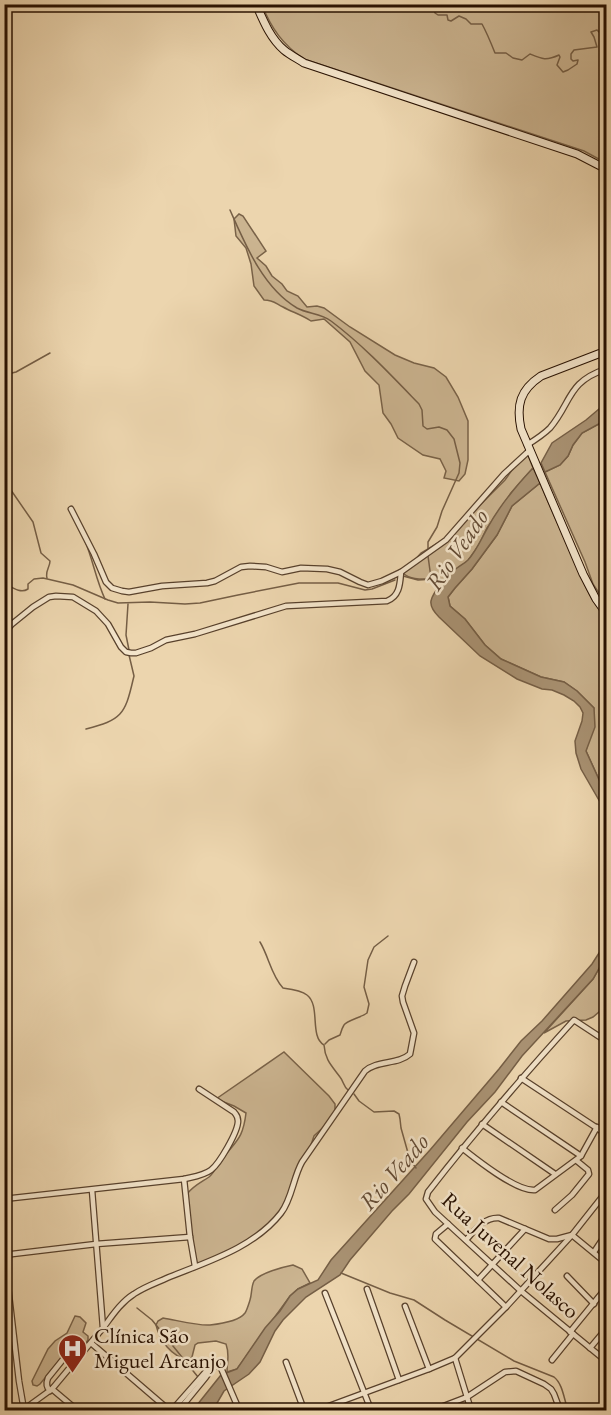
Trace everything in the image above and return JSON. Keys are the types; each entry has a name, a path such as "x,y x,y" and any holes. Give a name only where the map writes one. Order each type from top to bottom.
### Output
{"main road":[{"path":"256,4 275,40 284,50 304,63 577,154 606,170"},
{"path":"606,351 541,376 532,382 525,389 518,410 528,448 583,574 606,613"}],"street":[{"path":"70,509 106,582 112,588 122,591 207,583 241,567 250,566 266,567 282,572 312,568 327,569 340,572 368,585 401,572 446,540 499,479 548,430 576,387 585,379 606,369"},
{"path":"4,633 16,619 49,597 73,597 96,611 108,624 123,650 136,653 166,640 195,634 286,606 387,600 396,596 401,572"},
{"path":"190,1237 5,1254 19,1381 26,1409 51,1390 131,1296 140,1289 250,1241 279,1216 285,1207 302,1162 364,1071 372,1066 403,1059 410,1054 414,1034 402,996 414,962"},
{"path":"597,1127 579,1159 555,1174 540,1187 530,1190 485,1166 462,1148 574,1020 606,1041"},
{"path":"521,1078 606,1134"},
{"path":"4,1199 184,1179 207,1173 215,1166 227,1147 238,1122 234,1112 199,1089"},
{"path":"501,1102 579,1159 589,1171 572,1195 555,1210"},
{"path":"482,1124 555,1174"},
{"name":"Rua Juvenal Nolasco","path":"462,1148 428,1192 427,1202 521,1291 606,1362"},
{"path":"184,1179 195,1266"},
{"path":"92,1190 103,1328"},
{"path":"318,1410 455,1358 506,1307 572,1235 606,1192"},
{"path":"466,1240 481,1224 491,1218 503,1220 549,1239 572,1235"},
{"path":"448,1224 436,1234 435,1239 506,1307"},
{"path":"478,1280 525,1229"},
{"path":"594,1252 606,1234"},
{"path":"572,1235 606,1263"},
{"path":"567,1276 594,1304"},
{"path":"552,1360 606,1288"},
{"path":"367,1289 399,1380"},
{"path":"325,1293 371,1410"},
{"path":"405,1306 429,1369"},
{"path":"590,1348 606,1329"},
{"path":"91,1343 171,1410 209,1368 219,1366 239,1409"},
{"path":"77,1410 47,1387 46,1383 69,1352 75,1349 83,1352"},
{"path":"455,1358 471,1410"},
{"path":"286,1362 304,1410"},
{"path":"179,1410 213,1366"},
{"path":"433,1410 467,1397 486,1386 500,1374 516,1371 551,1389 560,1410"}],"shaded area":[{"path":"262,5 606,5 606,163 584,151 304,59 278,35"},
{"path":"239,214 243,216 266,251 257,258 287,291 298,296 307,307 324,308 395,355 434,368 446,377 468,421 468,460 465,474 459,481 444,478 446,471 440,459 423,455 398,438 383,413 379,385 365,371 350,342 324,319 311,321 274,302 264,300 254,286 246,248 236,236 234,219"},
{"path":"606,403 606,420 582,433 560,465 545,472 541,463 552,443"},
{"path":"606,420 606,604 593,584 545,472 560,465 582,433"},
{"path":"526,450 533,468 511,493 467,562 445,580 417,579 403,573 421,553 448,537 505,480"},
{"name":"Rio Veado","path":"533,468 540,483 512,506 497,535 448,597 450,606 465,619 485,645 501,659 541,677 564,682 594,708 595,727 586,751 606,795 606,821 600,802 581,769 576,753 575,741 583,713 580,707 564,695 517,679 480,656 434,612 431,605 432,597 438,588 471,556 503,503"},
{"path":"540,483 586,587 594,602 606,616 606,795 586,751 594,708 564,682 541,677 501,659 485,645 465,619 450,606 448,597 497,535 512,506"},
{"name":"Rio Veado","path":"606,942 606,956 593,979 522,1056 495,1092 350,1260 340,1275 306,1297 283,1320 260,1362 249,1374 224,1391 213,1410 193,1410 221,1375 237,1369 290,1296 298,1289 318,1280 331,1260 430,1150 521,1041 542,1021 592,964"},
{"path":"606,956 606,1006 593,1017 586,1020 566,1021 544,1033 593,979"},
{"path":"284,1052 329,1096 335,1104 335,1110 329,1122 314,1136 290,1201 276,1218 256,1236 194,1270 196,1261 187,1194 211,1175 236,1142 243,1128 246,1113 216,1099"},
{"path":"293,1265 302,1269 310,1283 290,1296 237,1369 227,1372 226,1344 216,1341 198,1343 195,1345 192,1357 188,1360 171,1351 160,1337 156,1325 163,1318 210,1325 242,1316 246,1312 253,1283 257,1278"},
{"path":"75,1316 80,1317 86,1323 83,1332 88,1336 88,1340 83,1347 69,1349 40,1384 33,1385 32,1381 48,1349 67,1333"}],"waterway":[{"path":"442,4 441,8 434,9 438,15 447,15 448,20 451,21 459,16 471,24 482,24 495,53 506,53 522,60 530,54 544,59 559,55 557,65 563,72 577,64 578,60 571,59 574,50 597,47 591,32 597,30 606,35"},
{"path":"230,210 256,264 274,289 297,308 327,318 343,330 419,404 422,410 423,426 427,429 439,427 447,430 454,439 460,463 459,473 437,527 428,542 428,550"},
{"path":"4,375 16,372 50,353"},
{"path":"4,480 33,522 41,553 50,561 47,578"},
{"path":"85,541 105,599"},
{"path":"428,556 431,578"},
{"path":"403,576 444,582"},
{"path":"4,583 22,591 28,589 28,584 34,579 43,578 73,585 118,603 185,604 299,583 338,583 365,590 395,580"},
{"path":"4,579 7,584"},
{"path":"128,604 126,635 129,650"},
{"path":"86,729 114,719 124,709 134,676 129,655"},
{"path":"325,1044 340,1035 345,1024 367,1013 369,1004 364,987 368,960 374,947 388,936"},
{"path":"260,942 283,988 302,992 311,1000 317,1035 324,1045 329,1062 348,1090"},
{"path":"354,1094 359,1101 374,1112 394,1111 399,1114 410,1160 416,1168"},
{"path":"341,1273 414,1300 514,1361 554,1377 561,1388 568,1410"},
{"path":"137,1308 152,1320 198,1377"}],"place":[{"name":"Clínica São Miguel Arcanjo","path":"73,1374"}]}
